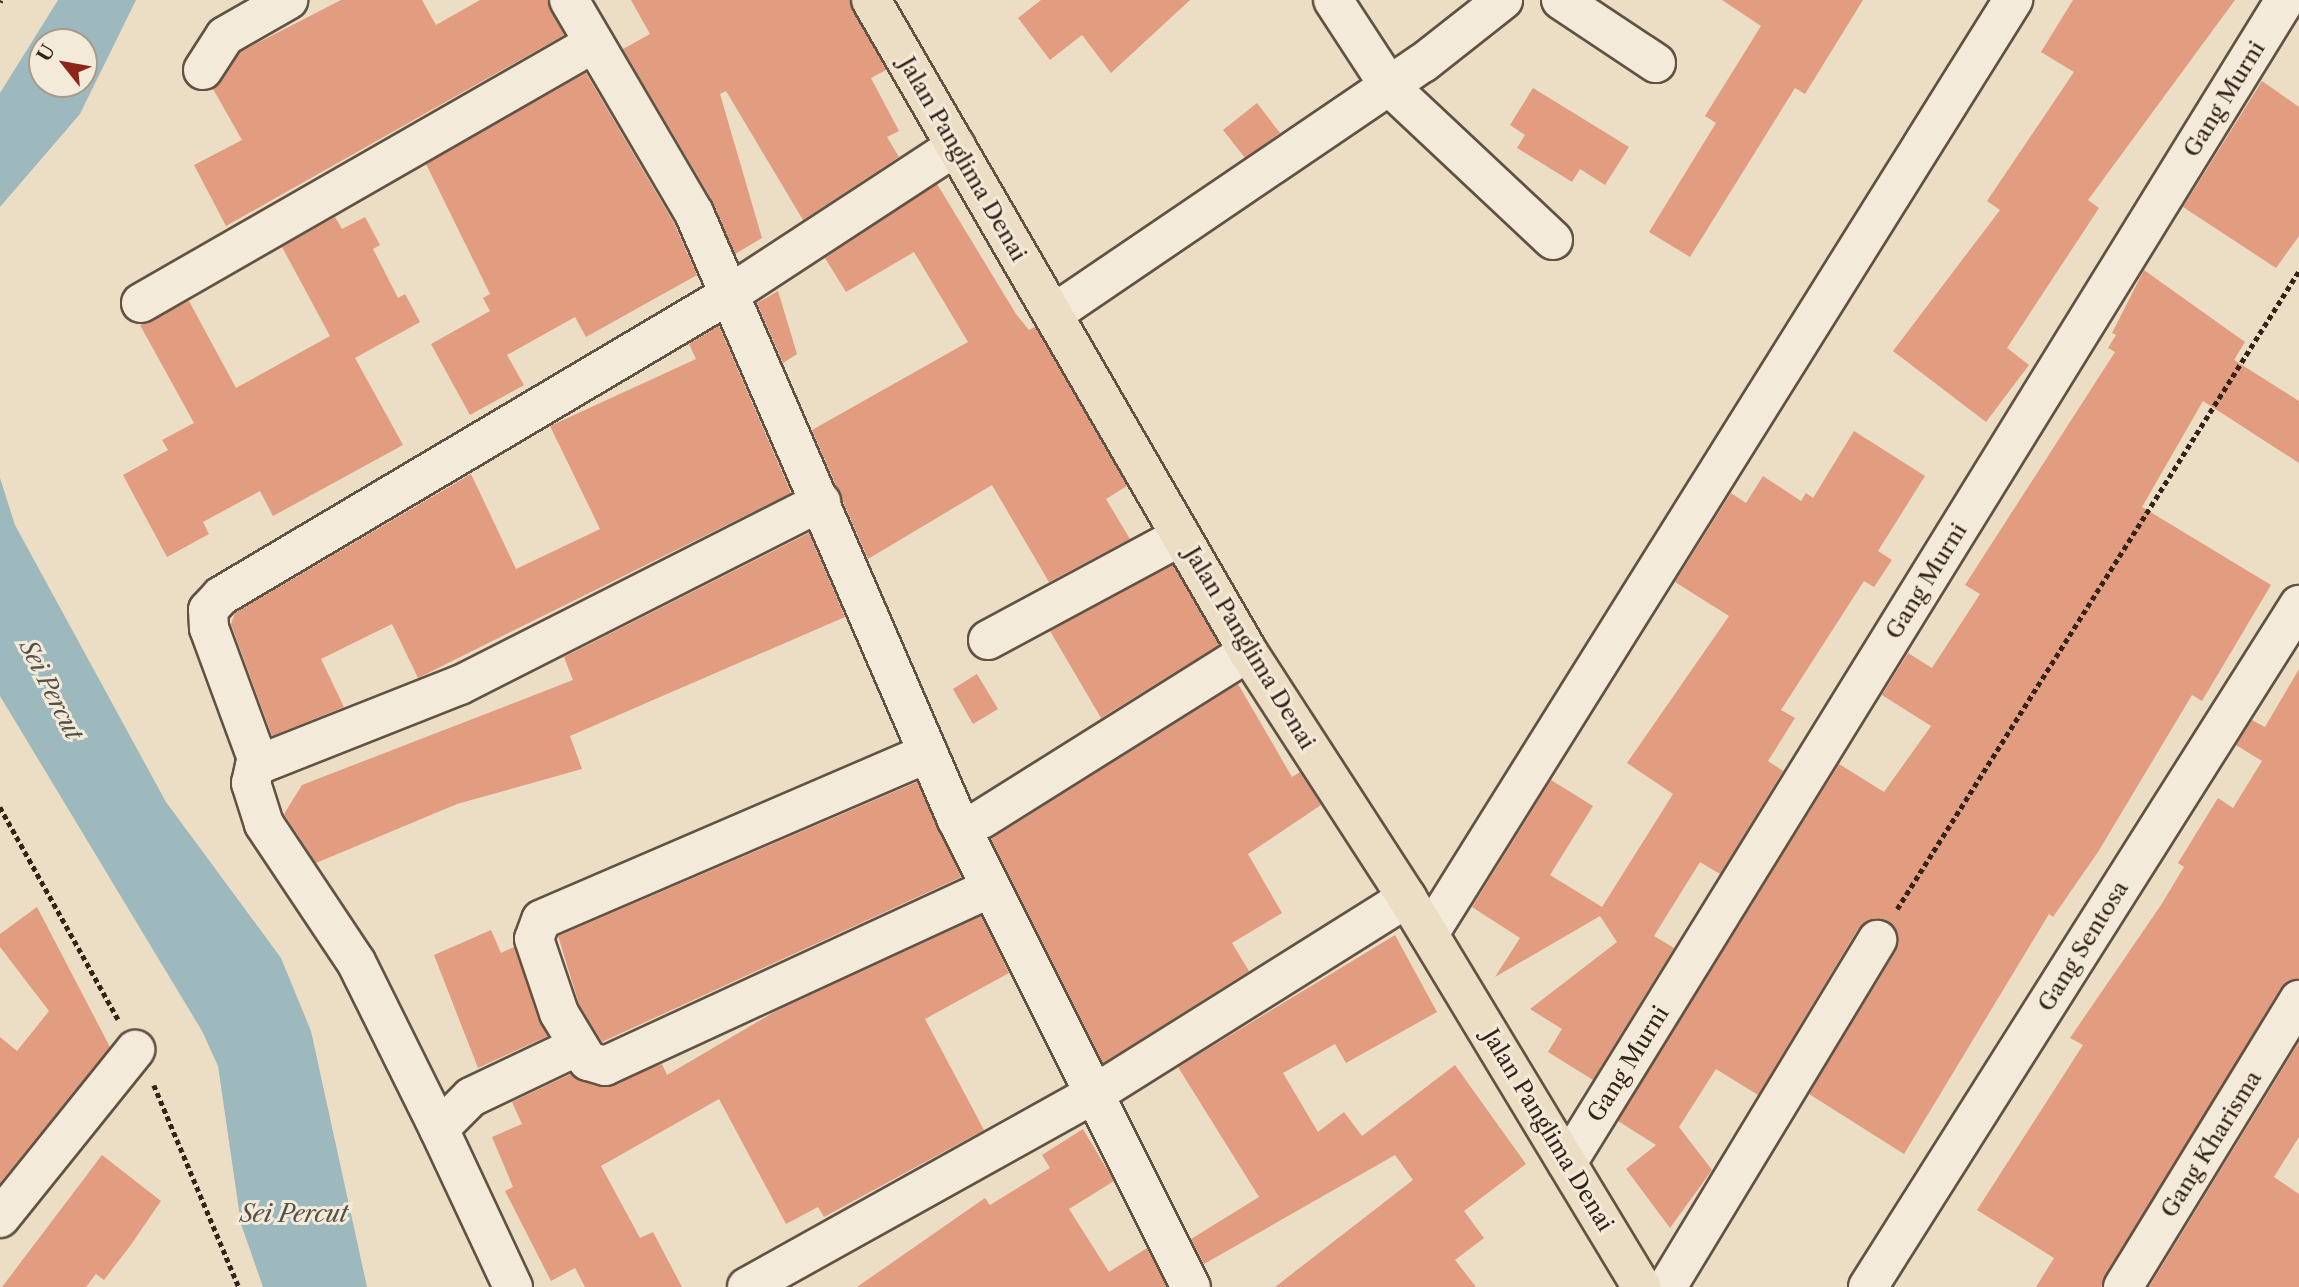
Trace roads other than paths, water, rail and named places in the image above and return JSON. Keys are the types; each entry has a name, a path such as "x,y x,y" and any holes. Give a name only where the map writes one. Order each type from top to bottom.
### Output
{"main road":[{"name":"Jalan Panglima Denai","path":"873,1 1248,652 1407,898 1642,1287"}],"street":[{"path":"203,70 225,36 288,0"},
{"path":"569,0 695,213 928,753 990,888 1096,1093 1191,1287"},
{"path":"1333,0 1389,86 1553,240"},
{"path":"1053,314 1389,86 1503,0"},
{"path":"1561,0 1656,63"},
{"path":"1429,934 2013,0"},
{"name":"Gang Murni","path":"1567,1163 2286,0"},
{"path":"141,303 594,43"},
{"path":"513,1287 356,962 264,824 251,783 259,764 209,628 208,610 221,596 730,294 956,146"},
{"path":"259,764 460,685 821,502"},
{"path":"988,640 1181,536"},
{"name":"Gang Sentosa","path":"1868,1287 2299,605"},
{"path":"982,819 1248,652"},
{"path":"928,753 541,920 534,939 576,1047 597,1066 624,1059 990,888"},
{"path":"747,1287 1096,1093 1407,898"},
{"path":"1667,1287 1877,940"},
{"name":"Gang Kharisma","path":"2123,1287 2299,1000"},
{"path":"439,1129 471,1097 576,1047"},
{"path":"0,1218 135,1050"}],"water":[{"path":"58,0 136,0 98,77 98,28 41,28"},
{"path":"28,48 28,98 88,98 80,114 0,207 0,93"},
{"name":"Sei Percut","path":"0,478 15,525 166,802 281,958 311,1031 367,1287 263,1287 241,1224 218,1066 202,1031 0,696"}]}
